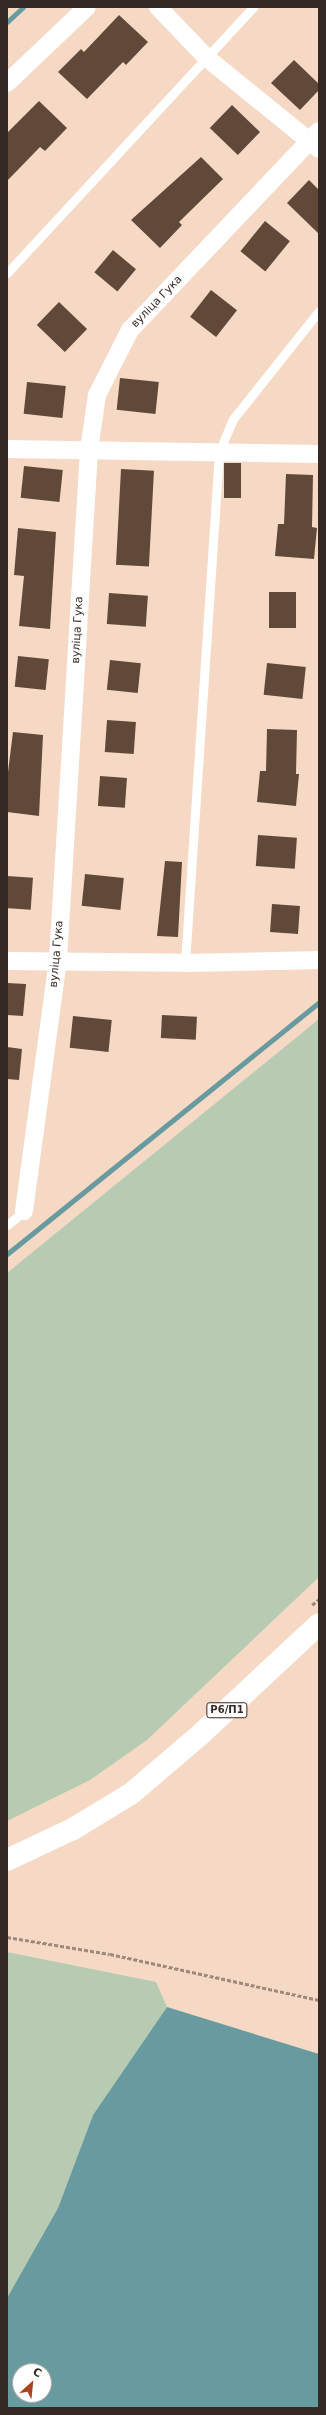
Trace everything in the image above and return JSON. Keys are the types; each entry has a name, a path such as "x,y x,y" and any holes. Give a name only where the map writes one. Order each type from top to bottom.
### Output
{"main road":[{"name":"Р6/П1","path":"7,1860 73,1829 132,1793 201,1734 314,1616"}],"street":[{"path":"7,83 87,7"},
{"path":"158,7 207,58 316,141"},
{"name":"вуліца Гука","path":"24,1211 58,960 89,450 97,395 130,330 316,141"},
{"path":"7,449 319,454"},
{"path":"7,961 58,960 185,963 319,960"}],"lane":[{"path":"7,273 253,7"},
{"path":"185,963 219,452 234,419 319,311"},
{"path":"7,1224 24,1211"}],"path":[{"path":"314,1616 319,1599"},
{"path":"7,1937 110,1954 319,2000"}],"green space":[{"path":"319,1019 319,1577 147,1740 90,1780 7,1821 7,1273"},
{"path":"7,1952 156,1982 167,2007 93,2115 58,2208 7,2298"}],"water":[{"path":"167,2007 319,2054 319,2408 7,2408 7,2298 58,2208 93,2115"}],"building":[{"path":"119,15 148,42 126,65 123,62 87,99 58,72 81,49 84,52"},
{"path":"294,60 319,84 319,90 300,110 271,83"},
{"path":"39,101 67,128 45,151 40,147 7,181 7,133"},
{"path":"232,105 260,132 238,155 210,128"},
{"path":"201,157 223,179 179,222 182,225 160,248 131,220"},
{"path":"309,180 319,190 319,234 287,203"},
{"path":"265,221 290,241 265,271 240,251"},
{"path":"113,250 136,269 117,291 94,272"},
{"path":"211,290 237,310 216,337 190,317"},
{"path":"59,302 87,329 65,352 37,325"},
{"path":"120,378 159,382 155,414 117,410"},
{"path":"27,382 66,386 62,418 24,414"},
{"path":"224,463 241,463 241,498 224,498"},
{"path":"24,466 63,470 59,502 21,498"},
{"path":"121,469 154,471 149,567 116,565"},
{"path":"286,474 313,475 312,527 317,528 314,559 275,556 278,524 284,524"},
{"path":"18,528 56,532 50,629 19,626 24,576 14,575"},
{"path":"269,592 296,592 296,628 269,628"},
{"path":"109,593 148,596 146,627 107,624"},
{"path":"18,656 49,659 46,690 15,687"},
{"path":"110,660 141,663 138,693 107,690"},
{"path":"267,663 306,667 302,699 264,695"},
{"path":"107,720 136,722 134,754 105,752"},
{"path":"267,729 297,730 296,774 299,774 296,806 257,802 260,771 266,771"},
{"path":"13,732 43,735 39,816 7,812 7,780"},
{"path":"100,776 127,778 125,808 98,806"},
{"path":"258,835 297,838 295,869 256,866"},
{"path":"165,861 182,862 178,937 157,936"},
{"path":"85,874 124,878 120,910 82,906"},
{"path":"7,876 33,878 31,910 7,908"},
{"path":"272,904 300,906 298,934 270,932"},
{"path":"7,983 26,984 23,1016 7,1015"},
{"path":"162,1015 197,1017 196,1040 161,1038"},
{"path":"73,1016 112,1020 108,1052 70,1048"},
{"path":"7,1047 22,1049 19,1080 7,1079"}],"waterway":[{"path":"7,22 23,7"},
{"path":"7,1254 319,1002"}]}
